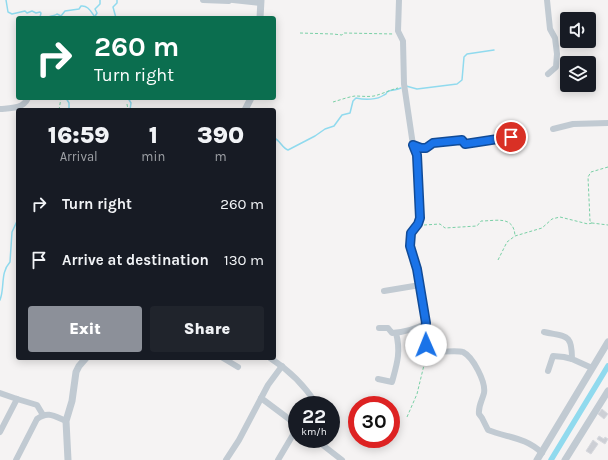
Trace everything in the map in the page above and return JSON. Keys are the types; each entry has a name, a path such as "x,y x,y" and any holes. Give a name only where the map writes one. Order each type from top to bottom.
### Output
{"street":[{"path":"203,0 230,0"},
{"path":"233,0 260,1 260,16"},
{"path":"399,0 398,31 403,40 404,84 413,145 417,155 420,218 418,224 411,233 410,246 417,269 426,323 424,336 427,354 426,359"},
{"path":"547,0 550,29 555,38 557,54 556,67 548,74"},
{"path":"0,109 20,107 25,104 27,100"},
{"path":"553,129 573,124 608,122"},
{"path":"413,145 426,148 433,143 462,140 465,144 511,137"},
{"path":"384,291 420,285"},
{"path":"379,328 388,328 392,333 396,333 417,329 426,323"},
{"path":"544,332 565,337 570,340 572,346 572,359"},
{"path":"378,379 392,382 399,354 399,343 396,333"},
{"path":"537,460 608,342"},
{"path":"434,352 463,352 471,359 482,378 484,392 478,414 482,418 488,430 502,436 523,440 534,446 542,453"},
{"path":"548,371 553,356 564,356 592,368"},
{"path":"68,460 66,421 72,401 76,372 84,360"},
{"path":"226,360 238,367"},
{"path":"273,360 282,366 310,396"},
{"path":"226,460 268,385 282,366"},
{"path":"565,460 608,391"},
{"path":"0,393 37,405 43,415"},
{"path":"261,398 288,420"},
{"path":"0,432 17,399"},
{"path":"16,460 37,419 43,415 49,414 66,421"},
{"path":"278,460 288,443"},
{"path":"326,448 342,460"}],"path":[{"path":"300,32 333,34 337,36 344,33 400,34"},
{"path":"333,102 356,96 367,97 382,94 404,84"},
{"path":"127,104 128,108"},
{"path":"592,223 590,221 588,177 591,172 608,167"},
{"path":"498,260 507,242 514,236 542,228 552,219 560,217 588,224 608,225"},
{"path":"420,218 421,223 424,226 440,224 445,228 477,226 481,221 504,220 509,222 514,229 514,236"},
{"path":"407,417 417,394 426,359"}],"building":[{"path":"602,409 608,414 604,419 598,414"},
{"path":"599,436 604,439 605,437 608,439 605,444 597,439"},
{"path":"593,440 598,444 591,454 586,451"}],"waterway":[{"path":"6,0 8,12 12,14 25,11 27,13 32,11 36,13 40,12 40,16"},
{"path":"95,16 97,13 95,9 100,4 100,0"},
{"path":"115,16 113,7 117,3 117,0"},
{"path":"61,16 65,11 79,9 81,6 89,9 94,16"},
{"path":"52,16 57,14 61,16"},
{"path":"406,86 417,89 457,84 462,80 464,57 467,54 494,50"},
{"path":"276,139 284,148 288,150 325,129 334,126 342,115 350,113 353,101 356,98 374,99 381,97 389,91 401,88"},
{"path":"67,100 69,108"},
{"path":"129,100 131,103 130,108"},
{"path":"0,300 5,271 10,262 12,232 16,223"},
{"path":"551,460 608,366"}],"route":[{"path":"426,345 424,336 426,323 417,269 410,246 411,233 418,224 420,218 417,155 413,145 426,148 433,143 462,140 465,144 511,137"}]}
